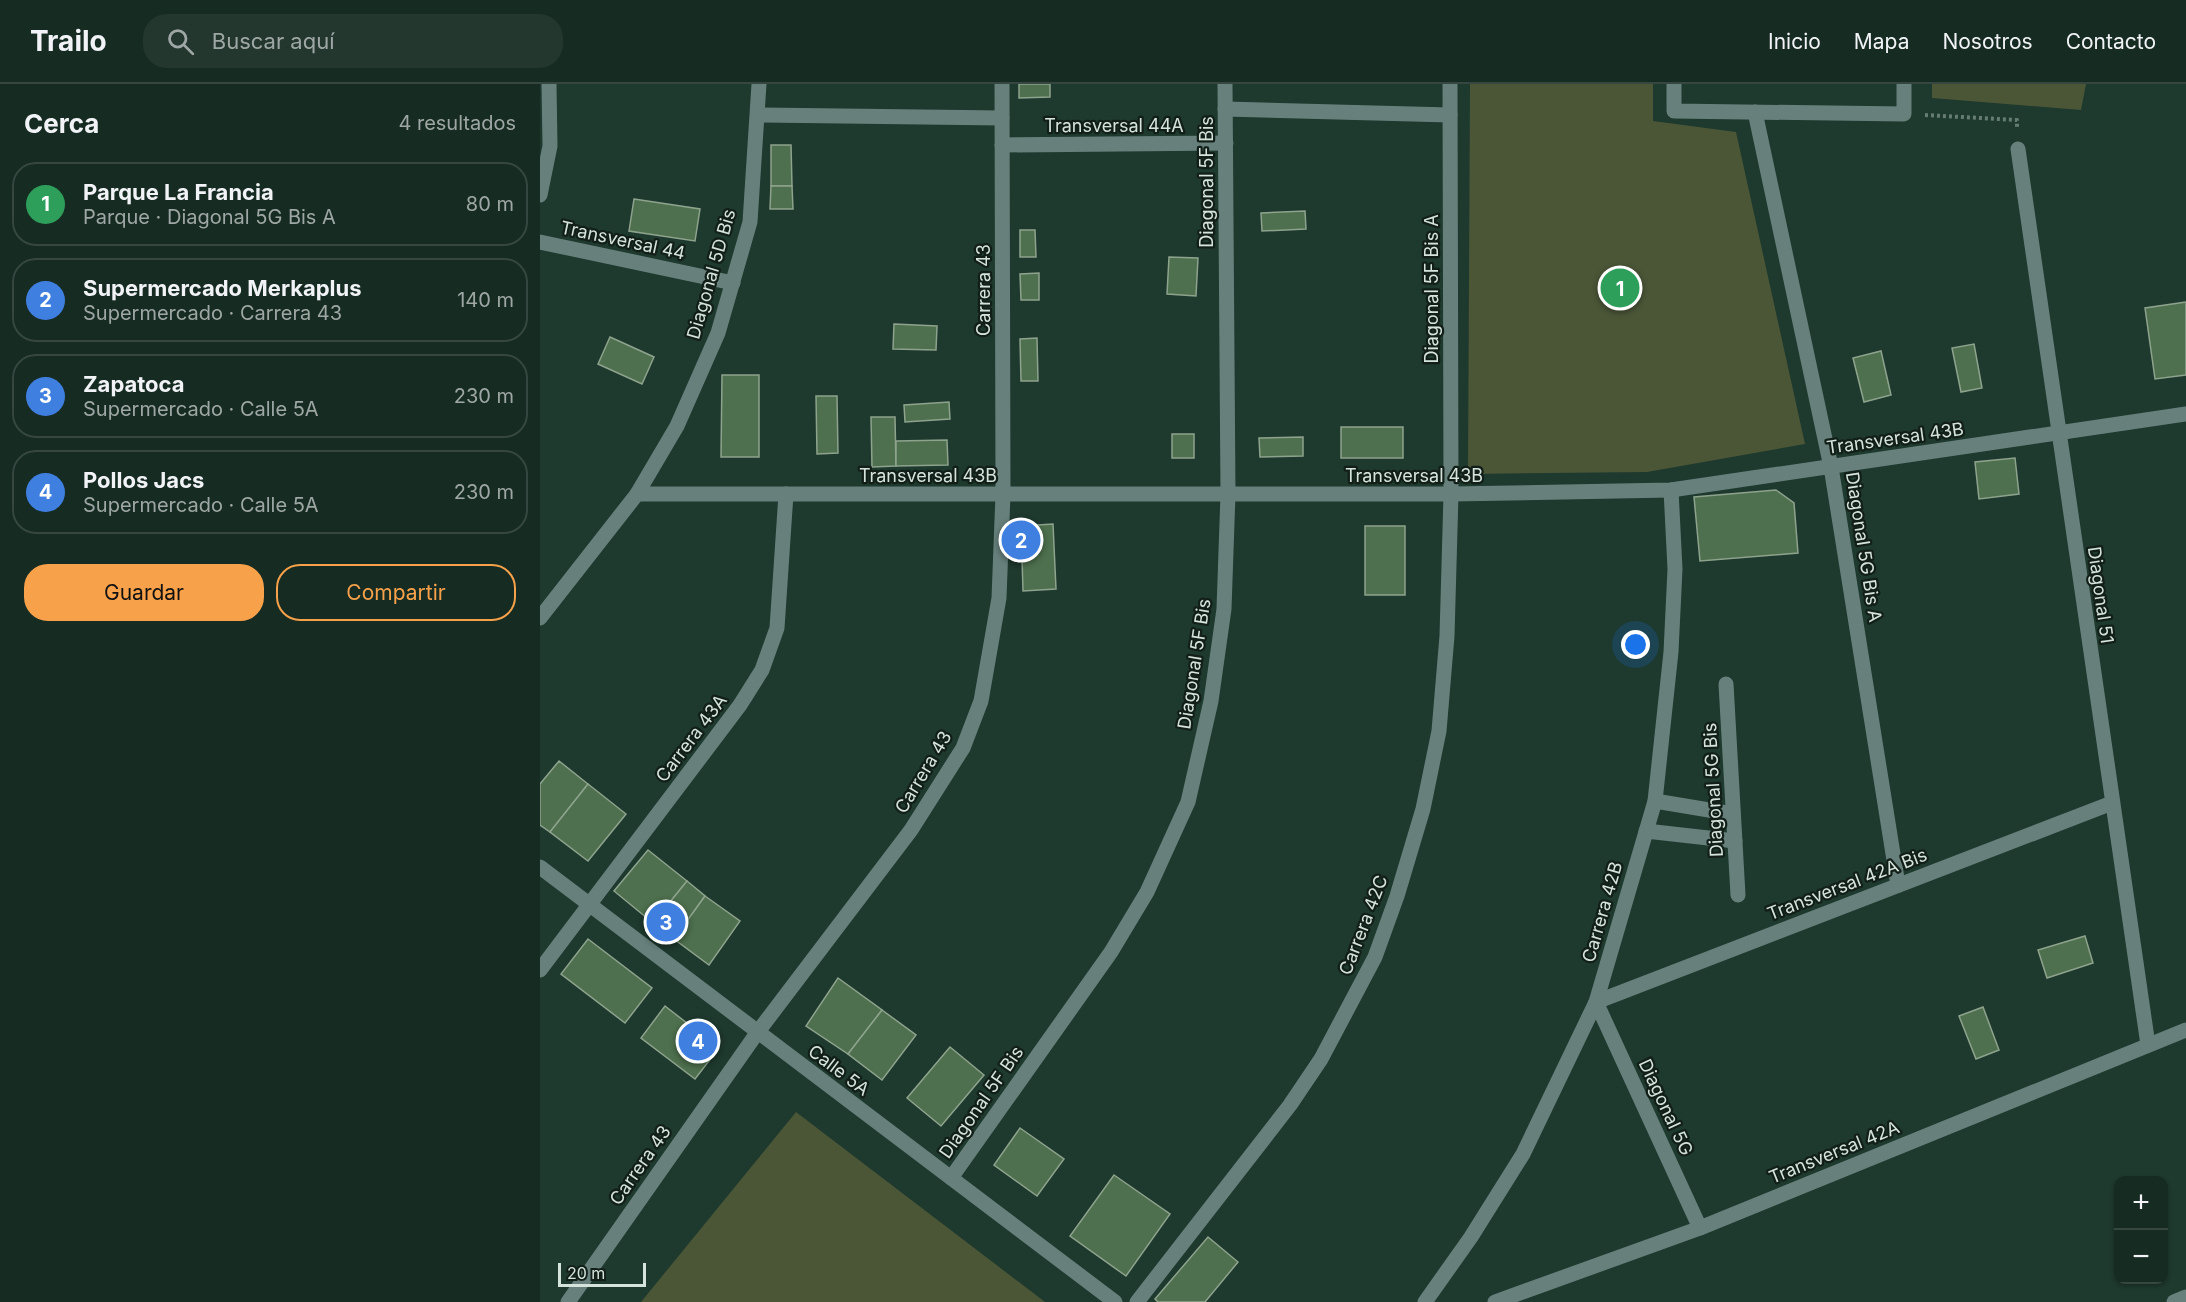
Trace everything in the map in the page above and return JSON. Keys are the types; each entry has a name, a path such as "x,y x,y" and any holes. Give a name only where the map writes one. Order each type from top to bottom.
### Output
{"street":[{"path":"540,195 549,146 549,84"},
{"name":"Diagonal 5D Bis","path":"540,618 637,494 677,426 718,333 750,222 759,115 759,84"},
{"name":"Carrera 43","path":"568,1302 757,1034 911,830 963,748 981,701 999,598 1003,494 1002,84"},
{"name":"Diagonal 5F Bis","path":"951,1178 1111,952 1147,892 1188,802 1211,701 1224,609 1228,494 1225,84"},
{"name":"Diagonal 5F Bis A","path":"1450,84 1451,494"},
{"path":"1674,84 1674,111 1904,114 1904,84"},
{"path":"1225,109 1450,115"},
{"name":"Diagonal 5G Bis A","path":"1755,111 1831,467 1898,885"},
{"path":"759,115 1002,118"},
{"name":"Transversal 44A","path":"1002,145 1226,143"},
{"name":"Diagonal 51","path":"2018,149 2148,1045"},
{"name":"Transversal 44","path":"540,243 733,283"},
{"name":"Transversal 43B","path":"637,494 1451,494 1671,490 2186,414"},
{"name":"Carrera 42B","path":"1425,1302 1471,1237 1523,1154 1596,1002 1655,801 1671,640 1675,569 1671,490"},
{"name":"Carrera 43A","path":"540,970 740,705 762,670 777,628 786,494"},
{"name":"Carrera 42C","path":"1137,1302 1290,1105 1333,1039 1375,957 1397,896 1422,809 1439,731 1447,636 1451,494"},
{"name":"Diagonal 5G Bis","path":"1726,684 1738,895"},
{"path":"1655,801 1733,814"},
{"name":"Transversal 42A Bis","path":"1596,1002 2112,803"},
{"path":"1647,831 1735,841"},
{"name":"Calle 5A","path":"540,867 757,1034 1115,1302"},
{"name":"Diagonal 5G","path":"1596,1002 1700,1228"},
{"name":"Transversal 42A","path":"1495,1302 1700,1228 2186,1030"},
{"path":"2174,1302 2186,1298"}],"path":[{"path":"1904,114 2017,120 2018,149"}],"green space":[{"path":"1470,84 1653,84 1653,121 1736,132 1805,444 1647,472 1468,474"},
{"path":"1932,84 2086,84 2081,110 1932,98"},
{"path":"796,1112 1045,1302 641,1302"}],"building":[{"path":"1019,84 1050,84 1050,97 1019,98"},
{"path":"771,145 791,145 792,186 771,186"},
{"path":"771,186 792,186 793,209 770,209"},
{"path":"634,199 700,209 695,241 629,231"},
{"path":"1305,211 1306,229 1262,231 1261,213"},
{"path":"1020,230 1035,230 1036,257 1020,257"},
{"path":"1169,257 1198,258 1196,296 1167,294"},
{"path":"1039,273 1039,300 1021,300 1020,274"},
{"path":"2186,302 2186,375 2155,379 2145,308"},
{"path":"894,324 937,326 936,350 893,349"},
{"path":"610,337 654,357 642,384 598,364"},
{"path":"1037,338 1038,381 1021,381 1020,339"},
{"path":"1974,344 1982,388 1961,392 1952,348"},
{"path":"1881,351 1891,395 1864,402 1853,358"},
{"path":"722,375 759,375 759,457 721,457"},
{"path":"816,396 837,396 838,453 817,454"},
{"path":"949,402 950,419 905,422 904,405"},
{"path":"871,417 895,417 896,466 872,467"},
{"path":"1341,427 1403,427 1403,458 1341,458"},
{"path":"1172,434 1194,434 1194,458 1172,458"},
{"path":"1303,437 1303,456 1260,457 1259,438"},
{"path":"947,440 948,465 896,466 896,441"},
{"path":"2015,458 2019,494 1979,499 1975,462"},
{"path":"1776,490 1794,503 1798,553 1700,561 1694,497"},
{"path":"1053,524 1056,589 1023,591 1021,526"},
{"path":"1365,526 1405,526 1405,595 1365,595"},
{"path":"559,761 588,784 550,832 540,825 540,784"},
{"path":"588,784 626,814 588,861 550,832"},
{"path":"648,850 687,881 653,923 614,891"},
{"path":"687,881 705,896 674,939 653,923"},
{"path":"705,896 740,921 709,965 674,939"},
{"path":"2085,936 2093,963 2047,978 2038,950"},
{"path":"588,939 652,988 625,1023 561,974"},
{"path":"838,978 882,1010 848,1054 806,1026"},
{"path":"665,1006 719,1048 695,1079 641,1038"},
{"path":"1983,1007 1999,1050 1976,1059 1959,1016"},
{"path":"882,1010 916,1035 882,1080 848,1054"},
{"path":"950,1047 984,1075 941,1126 907,1098"},
{"path":"1020,1128 1064,1159 1037,1196 994,1165"},
{"path":"1114,1175 1170,1214 1126,1276 1070,1236"},
{"path":"1208,1237 1238,1262 1205,1302 1158,1302 1155,1299"}],"place":[{"name":"Parque La Francia","path":"1620,288"},
{"name":"Supermercado Merkaplus","path":"1021,540"},
{"name":"Zapatoca","path":"666,922"},
{"name":"Pollos Jacs","path":"698,1041"}]}
